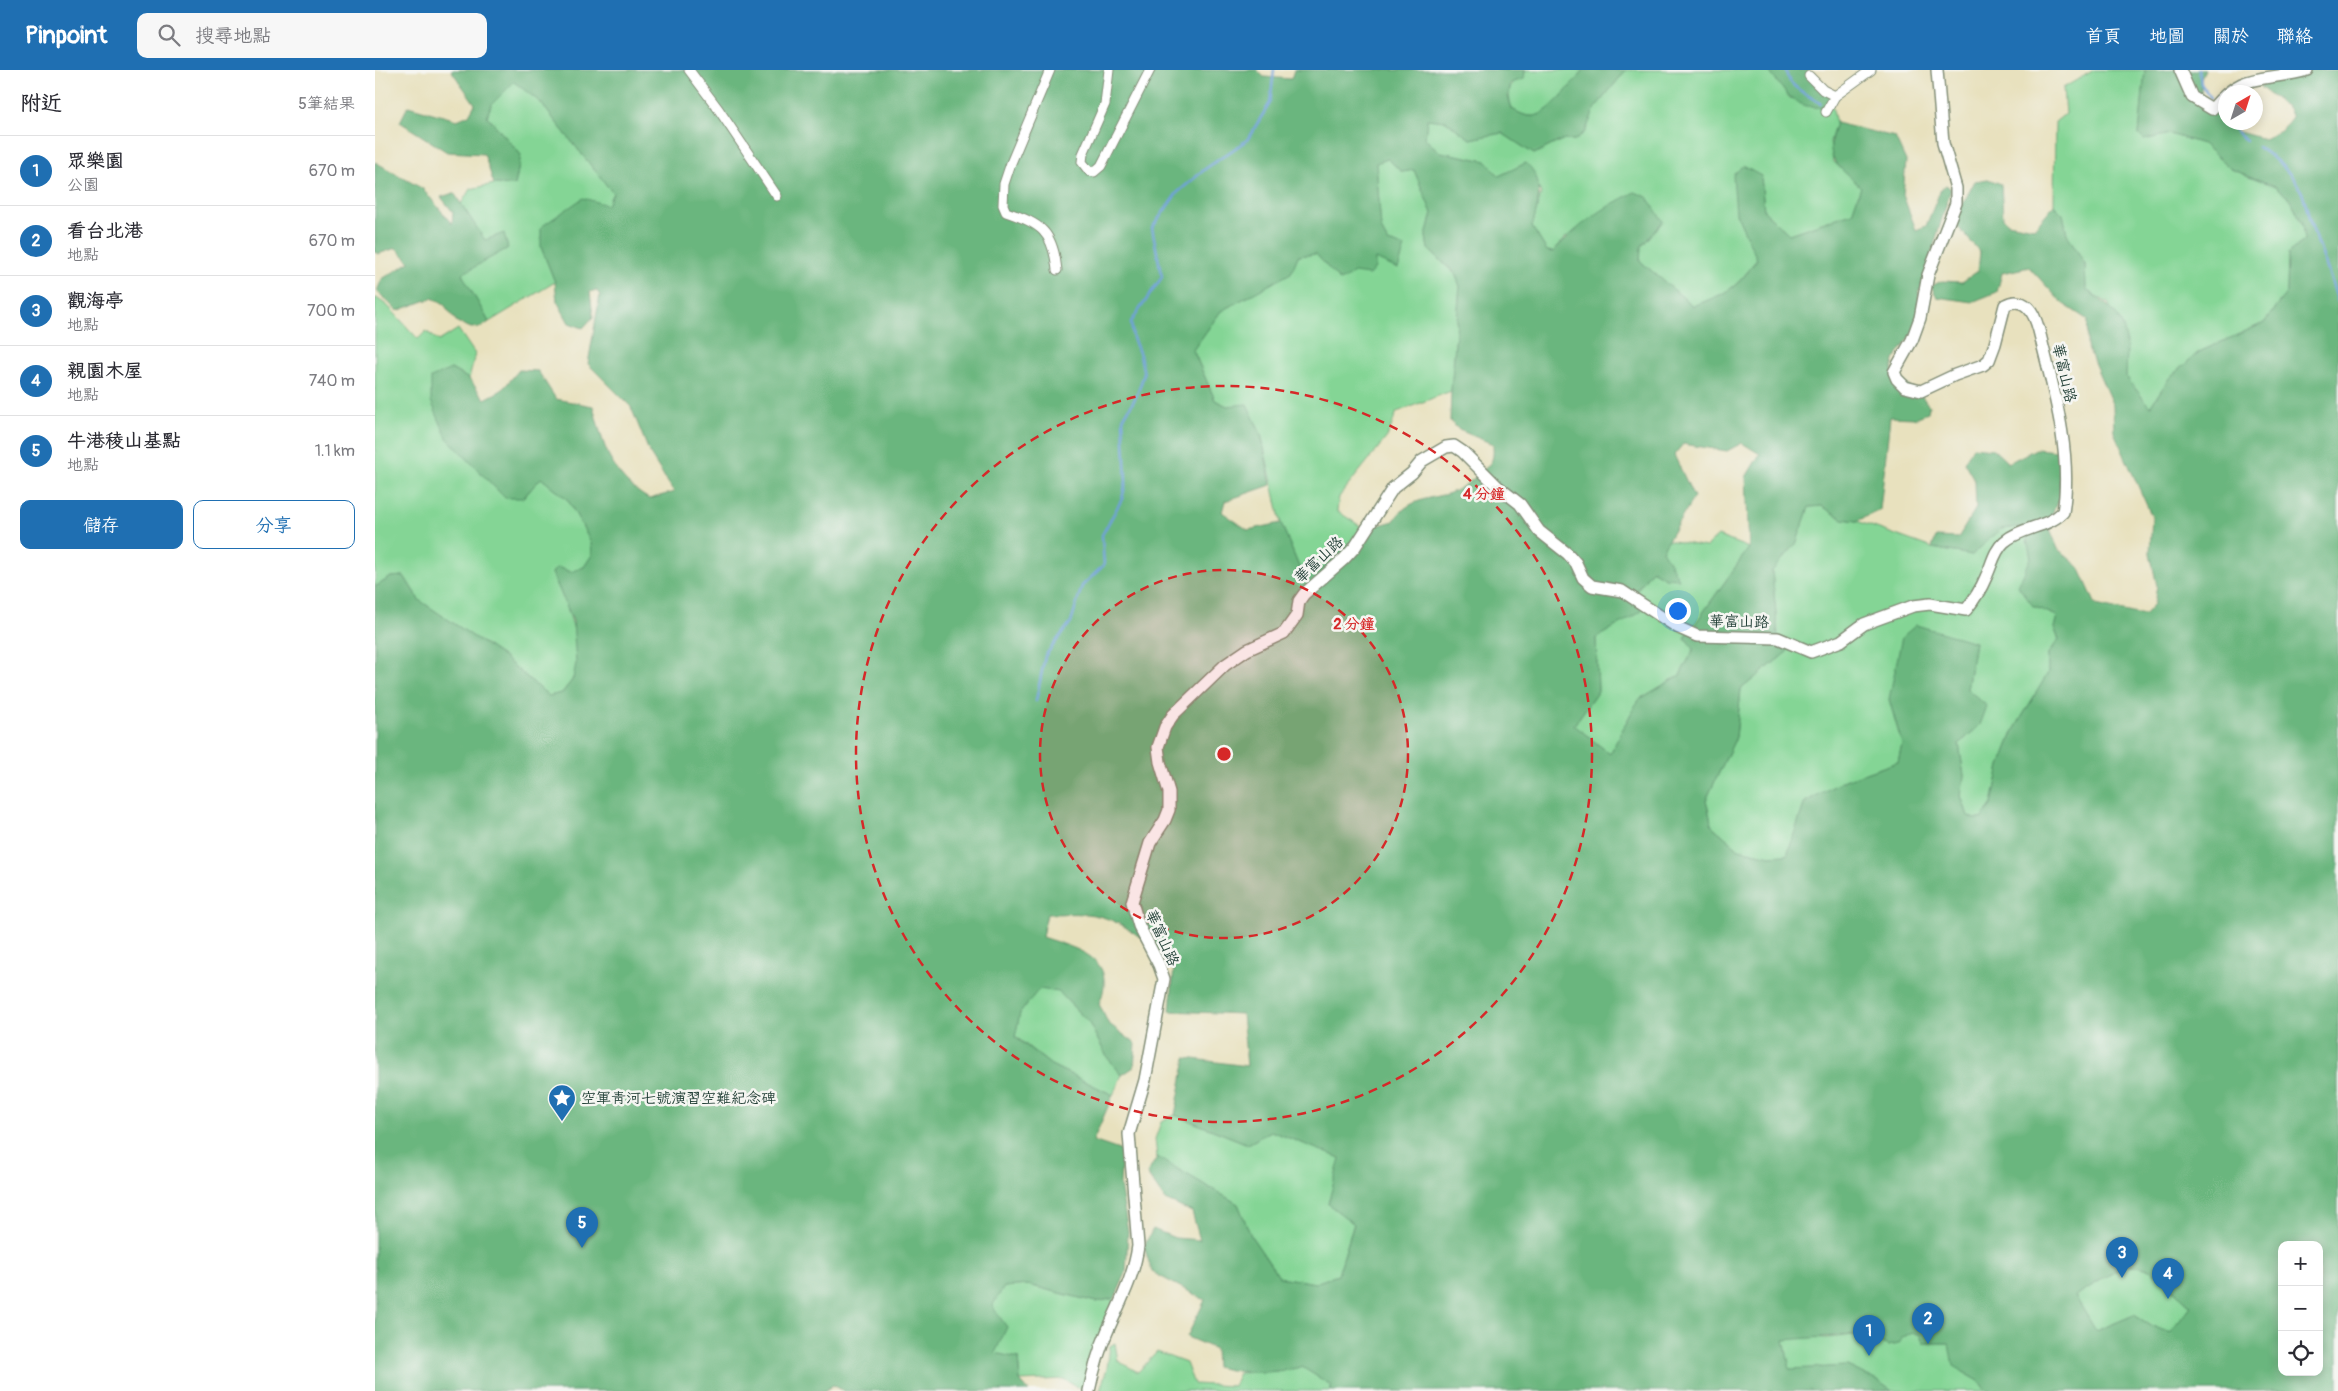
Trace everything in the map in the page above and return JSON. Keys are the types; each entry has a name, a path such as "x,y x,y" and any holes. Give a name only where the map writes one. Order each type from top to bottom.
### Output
{"street":[{"path":"689,70 719,110 777,196"},
{"path":"1050,70 1011,163 1004,184 1003,205 1006,212 1031,221 1045,231 1052,244 1057,270"},
{"path":"1109,70 1105,104 1083,154 1082,162 1089,171 1094,172 1101,166 1150,70"},
{"path":"1826,112 1835,96 1871,70"},
{"name":"華富山路","path":"1089,1391 1106,1334 1124,1296 1136,1263 1139,1246 1129,1134 1145,1080 1164,979 1139,926 1132,902 1150,843 1165,820 1169,810 1169,792 1160,762 1159,747 1165,726 1173,715 1225,665 1247,650 1284,633 1297,615 1299,601 1304,594 1350,553 1366,533 1393,488 1412,473 1422,461 1445,447 1454,446 1463,452 1497,486 1520,504 1539,531 1568,554 1576,563 1583,578 1592,586 1622,591 1677,628 1697,636 1778,638 1811,652 1841,641 1864,624 1913,606 1930,604 1966,610 1974,600 1994,556 2003,543 2017,533 2056,519 2063,512 2066,478 2061,435 2050,376 2037,324 2031,310 2019,302 2011,301 2005,305 1995,344 1989,360 1983,366 1955,375 1921,391 1905,388 1897,380 1894,372 1912,340 1920,318 1928,275 1955,203 1956,188 1943,143 1937,70"},
{"path":"2180,70 2192,97 2212,110 2232,84 2244,75 2261,73 2293,74 2307,70"},
{"path":"1809,76 1823,90 1835,96"}],"green space":[{"path":"451,70 1257,70 1264,77 1291,79 1294,70 1525,70 1524,79 1511,83 1508,96 1512,109 1534,116 1547,110 1554,104 1584,70 1626,70 1595,108 1585,132 1575,140 1562,140 1534,154 1502,133 1470,139 1446,121 1427,119 1425,139 1440,152 1486,161 1499,176 1526,163 1536,177 1539,194 1532,227 1547,251 1553,252 1581,226 1602,211 1635,192 1647,197 1663,221 1641,247 1640,261 1693,306 1723,293 1737,284 1757,259 1736,213 1733,175 1743,166 1761,176 1764,211 1789,234 1852,213 1861,187 1834,160 1831,145 1836,123 1895,137 1906,161 1903,195 1916,230 1926,226 1941,189 1946,185 1951,189 1919,294 1918,326 1894,360 1892,374 1921,395 1929,406 1928,413 1915,418 1890,417 1880,510 1857,521 1843,519 1822,506 1809,507 1796,544 1772,571 1778,637 1789,645 1787,652 1741,689 1736,737 1706,800 1712,826 1739,849 1770,856 1787,855 1805,802 1845,780 1898,762 1902,744 1889,699 1902,637 1916,625 1975,642 1967,689 1987,706 1980,725 1959,744 1964,776 1961,796 1968,816 1974,819 1981,819 1992,804 2000,766 2014,730 2048,673 2048,654 2059,639 2054,628 2057,616 2033,606 2018,586 2031,558 2025,531 2020,527 2001,529 1972,555 1932,548 1936,537 1958,538 1976,508 1975,481 1964,462 1973,447 1993,449 2008,463 2036,449 2057,451 2061,493 2048,524 2058,549 2079,567 2096,605 2145,614 2154,604 2157,586 2150,553 2152,517 2114,432 2113,406 2087,346 2088,320 2062,303 2029,267 2002,273 1997,292 1972,302 1937,297 1931,286 1942,281 1962,282 1978,271 1980,252 1958,227 1957,215 1975,181 1988,179 2001,184 2003,218 2008,223 2034,228 2054,205 2063,214 2067,234 2085,264 2086,290 2110,308 2123,326 2127,348 2126,377 2150,407 2170,377 2199,352 2264,323 2287,292 2288,253 2304,241 2302,223 2291,200 2275,186 2231,169 2203,144 2170,134 2144,140 2139,135 2145,70 2205,70 2201,79 2201,98 2218,114 2218,130 2235,130 2264,139 2281,131 2292,117 2288,108 2263,89 2263,85 2261,85 2271,70 2338,70 2338,1391 1986,1391 1979,1381 1953,1366 1949,1343 1923,1343 1920,1335 1912,1332 1902,1338 1898,1344 1888,1346 1877,1341 1874,1333 1784,1340 1790,1369 1847,1366 1878,1381 1892,1391 1331,1391 1331,1385 1302,1367 1259,1372 1227,1370 1216,1367 1215,1349 1187,1337 1205,1300 1152,1272 1144,1246 1153,1229 1175,1238 1200,1240 1192,1212 1165,1200 1147,1174 1157,1157 1238,1204 1251,1236 1279,1277 1315,1283 1338,1275 1354,1224 1328,1204 1340,1158 1271,1131 1248,1144 1175,1115 1186,1058 1247,1066 1242,1014 1170,1011 1174,968 1135,933 1112,920 1099,916 1047,914 1042,937 1081,951 1099,965 1103,975 1104,988 1099,1004 1108,1023 1136,1044 1134,1067 1122,1075 1107,1057 1089,1023 1059,992 1039,989 1020,1013 1015,1037 1051,1065 1113,1095 1093,1141 1122,1151 1120,1185 1128,1231 1126,1273 1115,1298 1096,1302 1028,1285 1004,1287 992,1306 1007,1327 995,1353 1018,1358 1020,1381 1029,1391 844,1391 833,1385 824,1391 375,1391 375,587 391,577 404,576 419,600 502,656 549,696 562,693 573,679 576,663 573,621 552,573 557,567 571,572 584,567 592,555 591,542 568,500 541,478 523,498 505,498 447,438 431,401 431,378 451,369 469,379 485,399 502,390 519,370 538,371 556,399 593,406 605,447 625,481 649,499 674,492 650,454 631,407 588,364 600,295 596,290 590,292 593,317 583,328 569,323 557,301 555,282 541,247 541,227 583,198 607,205 613,193 540,102 514,82 491,105 487,116 521,155 515,185 494,184 484,154 447,152 400,122 408,106 457,120 469,115 475,104","holes":["1388,159 1402,172 1414,170 1432,213 1426,236 1428,249 1455,273 1460,286 1450,421 1459,430 1493,444 1493,456 1489,465 1484,470 1459,489 1447,494 1424,499 1404,509 1394,521 1365,529 1315,575 1299,567 1281,523 1248,530 1222,512 1225,501 1271,485 1261,434 1247,404 1227,406 1215,400 1193,350 1221,311 1291,273 1298,256 1316,254 1340,281 1354,273 1369,275 1375,268 1375,259 1398,269 1405,247 1388,242 1381,229 1376,163","1742,443 1760,454 1746,477 1749,548 1685,638 1694,649 1680,675 1638,700 1610,754 1574,725 1598,691 1596,638 1642,611 1631,597 1652,570 1665,578 1679,579 1662,550 1694,497 1674,455 1683,444 1727,451","2127,1264 2150,1269 2191,1306 2170,1333 2152,1326 2134,1315 2096,1331 2075,1296"]},
{"path":"1525,70 1584,70 1554,104 1540,114 1531,116 1512,109 1509,96 1510,88 1526,72"},
{"path":"1626,70 1768,70 1790,98 1832,106 1836,123 1830,141 1833,161 1861,187 1852,213 1789,234 1764,211 1761,176 1736,213 1757,258 1743,277 1730,289 1693,306 1640,261 1641,247 1663,221 1566,237 1553,252 1547,251 1532,227 1541,193 1526,163 1499,176 1486,161 1440,152 1425,139 1427,119 1446,121 1470,139 1502,133 1534,154 1562,140 1575,140 1585,132 1595,108"},
{"path":"1768,70 1807,70 1833,93 1832,106 1810,107 1801,104 1781,87"},
{"path":"2094,70 2145,70 2139,135 2144,139 2170,134 2203,144 2231,169 2275,186 2291,200 2302,223 2304,241 2288,253 2287,292 2264,323 2199,352 2170,377 2150,407 2126,377 2127,342 2108,303 2086,290 2085,264 2067,234 2063,214 2054,205 2055,122 2065,114 2063,88"},
{"path":"514,81 540,102 613,193 607,205 541,247 555,282 489,322 461,274 508,248 485,241 461,204 470,189 494,184 515,185 521,155 487,116 491,105"},
{"path":"1388,159 1402,172 1414,170 1432,213 1426,236 1428,249 1455,274 1460,286 1451,391 1397,412 1387,437 1339,497 1337,511 1365,529 1315,575 1299,567 1281,523 1261,434 1247,405 1227,406 1215,400 1193,350 1221,311 1290,273 1298,256 1316,254 1340,281 1374,259 1388,242 1381,229 1376,162"},
{"path":"375,162 423,189 452,224 453,212 441,197 454,193 485,240 504,233 508,248 462,274 489,322 482,327 471,328 457,322 443,303 432,298 397,311 377,291 382,279 410,262 396,248 378,254 375,252"},
{"path":"375,297 387,305 418,339 426,331 439,341 458,329 475,354 469,379 451,369 523,498 541,478 568,500 591,542 592,555 584,567 571,572 557,567 552,573 568,610 577,652 573,678 562,693 549,696 502,656 419,600 404,576 391,577 375,587"},
{"path":"1822,506 1843,519 1857,521 1932,548 1972,555 2001,529 2020,527 2025,533 2030,552 2033,606 2057,616 2054,628 2059,640 2048,654 2048,673 2014,730 2000,766 1992,804 1981,819 1974,819 1968,816 1961,796 1964,776 1959,744 1980,725 1967,689 1975,642 1889,699 1902,744 1898,762 1845,780 1805,802 1787,855 1770,856 1739,849 1712,826 1706,800 1736,737 1741,689 1787,652 1778,637 1772,571 1796,544 1809,507"},
{"path":"1718,536 1749,548 1685,638 1694,649 1680,675 1638,700 1610,754 1574,725 1598,691 1596,638 1641,611 1631,598 1652,570 1665,578 1662,550 1668,540 1706,547"},
{"path":"1039,988 1059,992 1089,1023 1107,1057 1122,1075 1113,1095 1051,1065 1015,1036 1020,1013"},
{"path":"1175,1115 1248,1144 1271,1131 1341,1158 1328,1204 1354,1223 1338,1275 1315,1283 1279,1277 1251,1236 1238,1204 1157,1157 1155,1139 1161,1122"},
{"path":"2127,1264 2150,1269 2191,1306 2170,1333 2152,1326 2134,1315 2096,1331 2075,1296"},
{"path":"1028,1285 1096,1302 1115,1298 1083,1391 1064,1379 1020,1381 1018,1358 994,1354 991,1306 1004,1287"},
{"path":"1912,1332 1920,1335 1923,1343 1949,1343 1963,1372 1979,1381 1986,1391 1892,1391 1878,1381 1847,1366 1790,1370 1784,1340 1803,1337 1827,1338 1874,1333 1902,1338"},
{"path":"1115,1343 1118,1361 1138,1372 1157,1352 1186,1363 1194,1384 1233,1386 1239,1373 1281,1371 1302,1367 1331,1385 1331,1391 1100,1391 1107,1368 1110,1346"}],"waterway":[{"path":"1036,701 1045,656 1071,622 1082,586 1104,565 1102,535 1122,499 1126,482 1123,419 1137,395 1144,374 1140,355 1133,338 1131,322 1162,277 1152,228 1177,193 1205,169 1247,140 1270,103 1274,70"},
{"path":"1786,70 1787,76 1794,85 1820,103"},
{"path":"2199,70 2201,84 2211,98"},
{"path":"2236,130 2246,140"},
{"path":"2258,147 2285,169 2301,190 2338,302"}],"place":[{"name":"空軍青河七號演習空難紀念碑","path":"562,1122"},
{"name":"牛港稜山基點","path":"582,1248"},
{"name":"觀海亭","path":"2122,1278"},
{"name":"親園木屋","path":"2168,1299"},
{"name":"看台北港","path":"1928,1344"},
{"name":"眾樂園","path":"1869,1356"}]}
